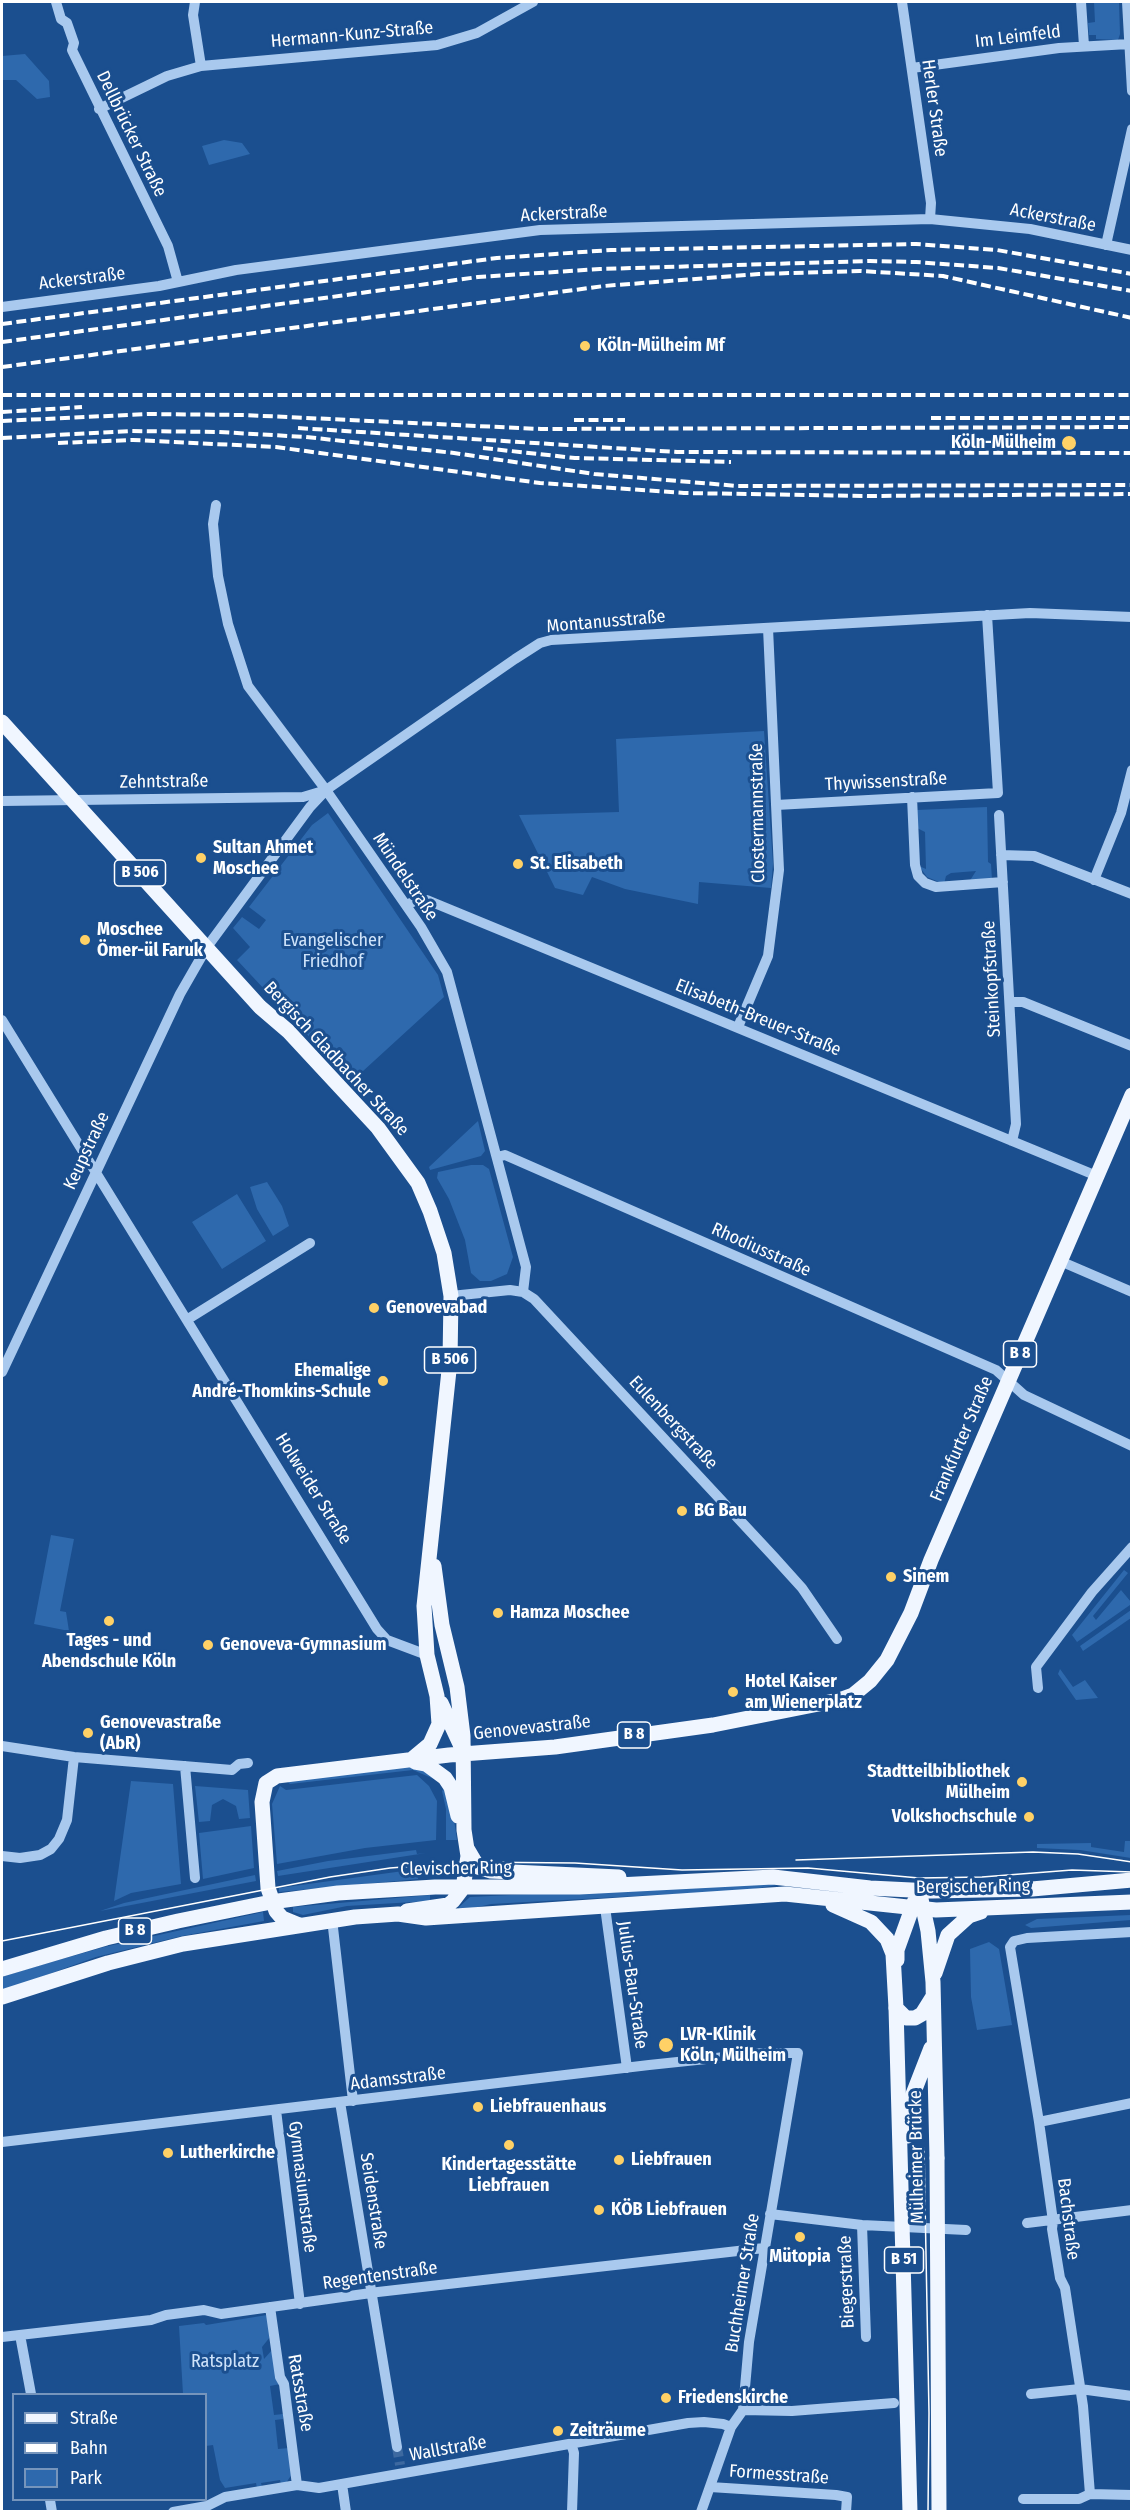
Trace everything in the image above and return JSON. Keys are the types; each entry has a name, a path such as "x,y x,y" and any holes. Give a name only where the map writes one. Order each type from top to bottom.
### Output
{"main road":[{"name":"Bergisch Gladbacher Straße","path":"2,722 261,1007 288,1031 378,1128 418,1183 430,1211 444,1253 451,1296 450,1361 424,1606 427,1655 437,1696 439,1724 435,1736 424,1751 410,1761"},
{"name":"Frankfurter Straße","path":"859,1691 882,1668 900,1637 1131,1095"},
{"name":"Bergisch Gladbacher Straße","path":"430,1541 442,1625 457,1688 465,1754 464,1830 468,1850 463,1888"},
{"name":"Genovevastraße","path":"272,1902 262,1802 266,1783 277,1776 465,1754 555,1748 712,1725 825,1704 859,1691"},
{"path":"437,1696 465,1754"},
{"path":"410,1761 426,1764 446,1778 452,1787 464,1830"},
{"path":"468,1850 478,1867 491,1872 566,1872 682,1881"},
{"name":"Clevischer Ring","path":"2,1969 106,1938 272,1902 338,1893 463,1888 579,1887 793,1878 870,1888 919,1890"},
{"name":"Bergischer Ring","path":"919,1890 1032,1889 1131,1880"},
{"path":"272,1902 282,1918 299,1925 332,1919 398,1914 448,1905 463,1888"},
{"name":"B 51","path":"919,1890 918,1908 933,1989"},
{"path":"398,1914 426,1918 785,1894 816,1898"},
{"name":"Bergischer Ring","path":"816,1898 918,1908 988,1909 1131,1902"},
{"name":"B 51","path":"816,1898 871,1922 887,1939 892,1954 896,2008"},
{"name":"B 51","path":"896,2008 897,1950 918,1908"},
{"path":"896,2008 906,2018 915,2018 922,2014 933,1989 948,1935 969,1916 988,1909"},
{"name":"B 8","path":"2,1997 148,1952 299,1925"},
{"name":"Mülheimer Brücke","path":"933,1989 937,2158 939,2511"},
{"name":"Mülheimer Brücke","path":"896,2008 910,2511"},
{"name":"Mülheimer Brücke","path":"915,2511 916,2426 908,2107 933,2042"}],"street":[{"name":"Dellbrücker Straße","path":"56,2 61,19 67,23 74,43 72,50 99,109 168,246 178,282"},
{"path":"195,2 194,23 201,66"},
{"name":"Hermann-Kunz-Straße","path":"99,109 167,76 201,66 438,45 477,33 533,2"},
{"name":"Herler Straße","path":"902,2 931,203 930,219"},
{"path":"1082,2 1084,46"},
{"path":"1127,2 1131,91"},
{"name":"Im Leimfeld","path":"912,68 1084,46 1129,44"},
{"path":"1106,245 1131,129"},
{"name":"Ackerstraße","path":"2,307 178,282 236,270 540,230 930,219 1030,229 1131,250"},
{"name":"Mündelstraße","path":"216,505 214,543 219,585 248,686 256,700 326,790 406,905 447,972 526,1267 523,1292"},
{"name":"Montanusstraße","path":"207,947 310,807 326,790 540,643 551,640 987,615 1131,617"},
{"name":"Thywissenstraße","path":"776,805 998,793 987,615"},
{"name":"Clostermannstraße","path":"738,1027 768,956 779,870 768,628"},
{"path":"1094,880 1121,813 1131,770"},
{"name":"Zehntstraße","path":"2,801 303,797 326,790"},
{"path":"912,797 915,865 918,876 925,883 936,887 1003,882"},
{"name":"Steinkopfstraße","path":"999,815 1016,1124 1012,1141"},
{"path":"1001,855 1034,856 1131,894"},
{"name":"Elisabeth-Breuer-Straße","path":"406,905 415,901 428,900 1097,1176"},
{"name":"Keupstraße","path":"2,1372 180,994 207,947"},
{"path":"1011,1002 1023,1002 1131,1046"},
{"name":"Holweider Straße","path":"2,1020 377,1629 387,1640 427,1655"},
{"name":"Rhodiusstraße","path":"496,1157 505,1155 996,1370 1024,1395 1131,1446"},
{"path":"188,1319 310,1243"},
{"path":"1060,1261 1131,1292"},
{"path":"451,1296 510,1290 523,1292"},
{"name":"Eulenbergstraße","path":"523,1292 534,1299 774,1557 802,1588 837,1639"},
{"path":"1038,1688 1036,1667 1092,1592 1131,1547"},
{"path":"2,1746 74,1757 232,1770 239,1764 248,1763"},
{"path":"2,1856 20,1858 40,1855 51,1849 59,1839 67,1820 74,1757"},
{"path":"185,1766 195,1878"},
{"name":"Julius-Bau-Straße","path":"605,1907 627,2068"},
{"path":"332,1919 353,2101"},
{"name":"Bachstraße","path":"1090,2494 1080,2389 1065,2288 1060,2278 1052,2229 1053,2221 1039,2122 1010,1947 1014,1941 1027,1938 1131,1932"},
{"name":"Adamsstraße","path":"2,2142 627,2068 764,2053 798,2053"},
{"name":"Buchheimer Straße","path":"743,2410 749,2342 798,2053"},
{"name":"Seidenstraße","path":"340,2102 397,2447"},
{"path":"1039,2122 1131,2103"},
{"name":"Gymnasiumstraße","path":"276,2110 300,2304"},
{"path":"1027,2223 1131,2210"},
{"name":"Biegerstraße","path":"770,2214 862,2225 966,2230"},
{"name":"Biegerstraße","path":"862,2225 866,2337"},
{"name":"Regentenstraße","path":"2,2337 151,2320 168,2314 204,2310 221,2314 764,2248"},
{"name":"Ratsstraße","path":"270,2307 280,2377 284,2384 297,2485"},
{"path":"20,2335 31,2393"},
{"path":"1031,2394 1080,2389 1131,2396"},
{"path":"701,2511 730,2427 743,2410 792,2411 894,2403"},
{"name":"Wallstraße","path":"173,2511 207,2506 225,2497 297,2485 319,2488 401,2469 688,2423 723,2424 730,2427"},
{"path":"571,2443 574,2453 572,2511"},
{"path":"342,2484 346,2511"},
{"name":"Formesstraße","path":"710,2487 847,2497 846,2511"},
{"path":"1023,2499 1079,2499 1090,2494 1131,2495"}],"green space":[{"path":"1094,2 1119,2 1120,34 1118,40 1096,39 1096,35 1089,35 1088,23 1095,22"},
{"path":"25,54 49,81 50,97 37,99 16,80 2,80 2,56"},
{"path":"224,140 242,143 250,154 209,165 202,146"},
{"path":"764,731 773,864 771,888 699,882 698,904 625,889 592,877 583,895 555,888 519,815 619,812 616,739"},
{"path":"987,807 988,862 991,864 992,880 969,882 976,871 951,873 946,876 944,884 927,877 919,866 926,869 925,832 917,828 917,810"},
{"name":"Evangelischer Friedhof","path":"328,813 438,975 444,997 351,1082 291,1017 291,1012 279,1005 237,960 250,947 233,928 242,917 259,929 266,920 249,907 312,825"},
{"path":"478,1121 485,1151 481,1156 430,1170 429,1167"},
{"path":"471,1165 483,1165 489,1169 513,1257 507,1274 491,1281 480,1281 471,1273 465,1240 449,1199 437,1178 438,1172"},
{"path":"267,1182 282,1206 289,1226 273,1236 257,1209 250,1187"},
{"path":"237,1194 266,1241 222,1269 192,1222"},
{"path":"51,1535 74,1539 60,1611 66,1612 69,1631 34,1624"},
{"path":"1124,1570 1128,1573 1093,1616 1096,1620 1121,1590 1131,1602 1131,1606 1077,1642 1072,1635"},
{"path":"1131,1610 1131,1618 1083,1651 1080,1646"},
{"path":"1060,1669 1073,1687 1085,1680 1098,1698 1076,1700 1058,1674"},
{"path":"419,1767 434,1779 413,1770 290,1784 287,1781"},
{"path":"417,1775 429,1786 437,1801 436,1840 365,1848 277,1864 272,1804 280,1786 286,1790"},
{"path":"131,1781 173,1784 181,1884 131,1893 114,1901"},
{"path":"195,1786 248,1790 250,1818 239,1819 236,1806 223,1799 212,1805 210,1821 199,1822"},
{"path":"446,1786 452,1806 457,1840 446,1840 446,1809 442,1791"},
{"path":"251,1826 254,1868 203,1879 199,1833"},
{"path":"1125,1841 1131,1841 1131,1858 1080,1850 1037,1848 1037,1844 1091,1843 1091,1847 1124,1852"},
{"path":"416,1850 417,1854 426,1853 278,1876 277,1871 328,1861"},
{"path":"418,1869 418,1879 279,1892 279,1888"},
{"path":"255,1875 256,1881 100,1911 124,1903"},
{"path":"777,1882 777,1885 747,1890 491,1904 460,1911 459,1907 470,1897"},
{"path":"430,1895 430,1901 347,1906 303,1915 293,1912 293,1907"},
{"path":"263,1912 264,1921 182,1936 96,1957 2,1991 2,1977 24,1970 104,1947"},
{"path":"1131,1915 1131,1920 1031,1928 1025,1925 1037,1919"},
{"path":"989,1942 999,1949 1012,2025 977,2030 971,1997 970,1949"},
{"name":"Ratsplatz","path":"267,2315 270,2337 262,2347 264,2359 272,2350 280,2384 270,2386 274,2415 283,2414 283,2419 275,2420 278,2449 289,2448 292,2474 286,2483 281,2484 280,2480 261,2483 262,2487 257,2488 256,2483 225,2488 220,2480 213,2445 207,2446 207,2393 183,2393 179,2326 204,2323 206,2325"}],"tunnel":[{"path":"397,2447 400,2465"}],"tram line":[{"path":"796,1860 1033,1852 1078,1854 1132,1862"},
{"path":"2,1941 330,1877 390,1868 467,1862 575,1863 682,1870 808,1868 919,1878 982,1877 1072,1870 1132,1872"},
{"path":"924,2148 929,2413 928,2512"}],"railway":[{"path":"2,324 497,258 611,250 916,244 997,250 1132,274"},
{"path":"2,342 478,277 600,269 870,261 916,262 998,268 1132,291"},
{"path":"2,367 604,286 759,274 860,271 943,276 1132,318"},
{"path":"2,395 1132,395"},
{"path":"2,412 82,407"},
{"path":"2,421 148,414 244,415 541,429 1132,427"},
{"path":"931,418 1132,418"},
{"path":"574,420 625,420"},
{"path":"298,428 677,452 1132,453"},
{"path":"2,438 131,431 219,432 306,437 454,453 594,474 738,486 1132,485"},
{"path":"58,443 133,440 276,447 540,483 684,493 868,496 1132,494"},
{"path":"483,448 575,458 731,462"}],"place":[{"name":"Köln-Mülheim Mf","path":"585,346"},
{"name":"Köln-Mülheim","path":"1069,443"},
{"name":"Sultan Ahmet Moschee","path":"201,858"},
{"name":"St. Elisabeth","path":"518,864"},
{"name":"Moschee Ömer-ül Faruk","path":"85,940"},
{"name":"Genovevabad","path":"374,1308"},
{"name":"Ehemalige André-Thomkins-Schule","path":"383,1381"},
{"name":"BG Bau","path":"682,1511"},
{"name":"Sinem","path":"891,1577"},
{"name":"Hamza Moschee","path":"498,1613"},
{"name":"Tages - und Abendschule Köln","path":"109,1621"},
{"name":"Genoveva-Gymnasium","path":"208,1645"},
{"name":"Hotel Kaiser am Wienerplatz","path":"733,1692"},
{"name":"Genovevastraße (AbR)","path":"88,1733"},
{"name":"Stadtteilbibliothek Mülheim","path":"1022,1782"},
{"name":"Volkshochschule","path":"1029,1817"},
{"name":"LVR-Klinik Köln, Mülheim","path":"666,2045"},
{"name":"Liebfrauenhaus","path":"478,2107"},
{"name":"Kindertagesstätte Liebfrauen","path":"509,2145"},
{"name":"Lutherkirche","path":"168,2153"},
{"name":"Liebfrauen","path":"619,2160"},
{"name":"KÖB Liebfrauen","path":"599,2210"},
{"name":"Mütopia","path":"800,2237"},
{"name":"Friedenskirche","path":"666,2398"},
{"name":"Zeiträume","path":"558,2431"}]}
